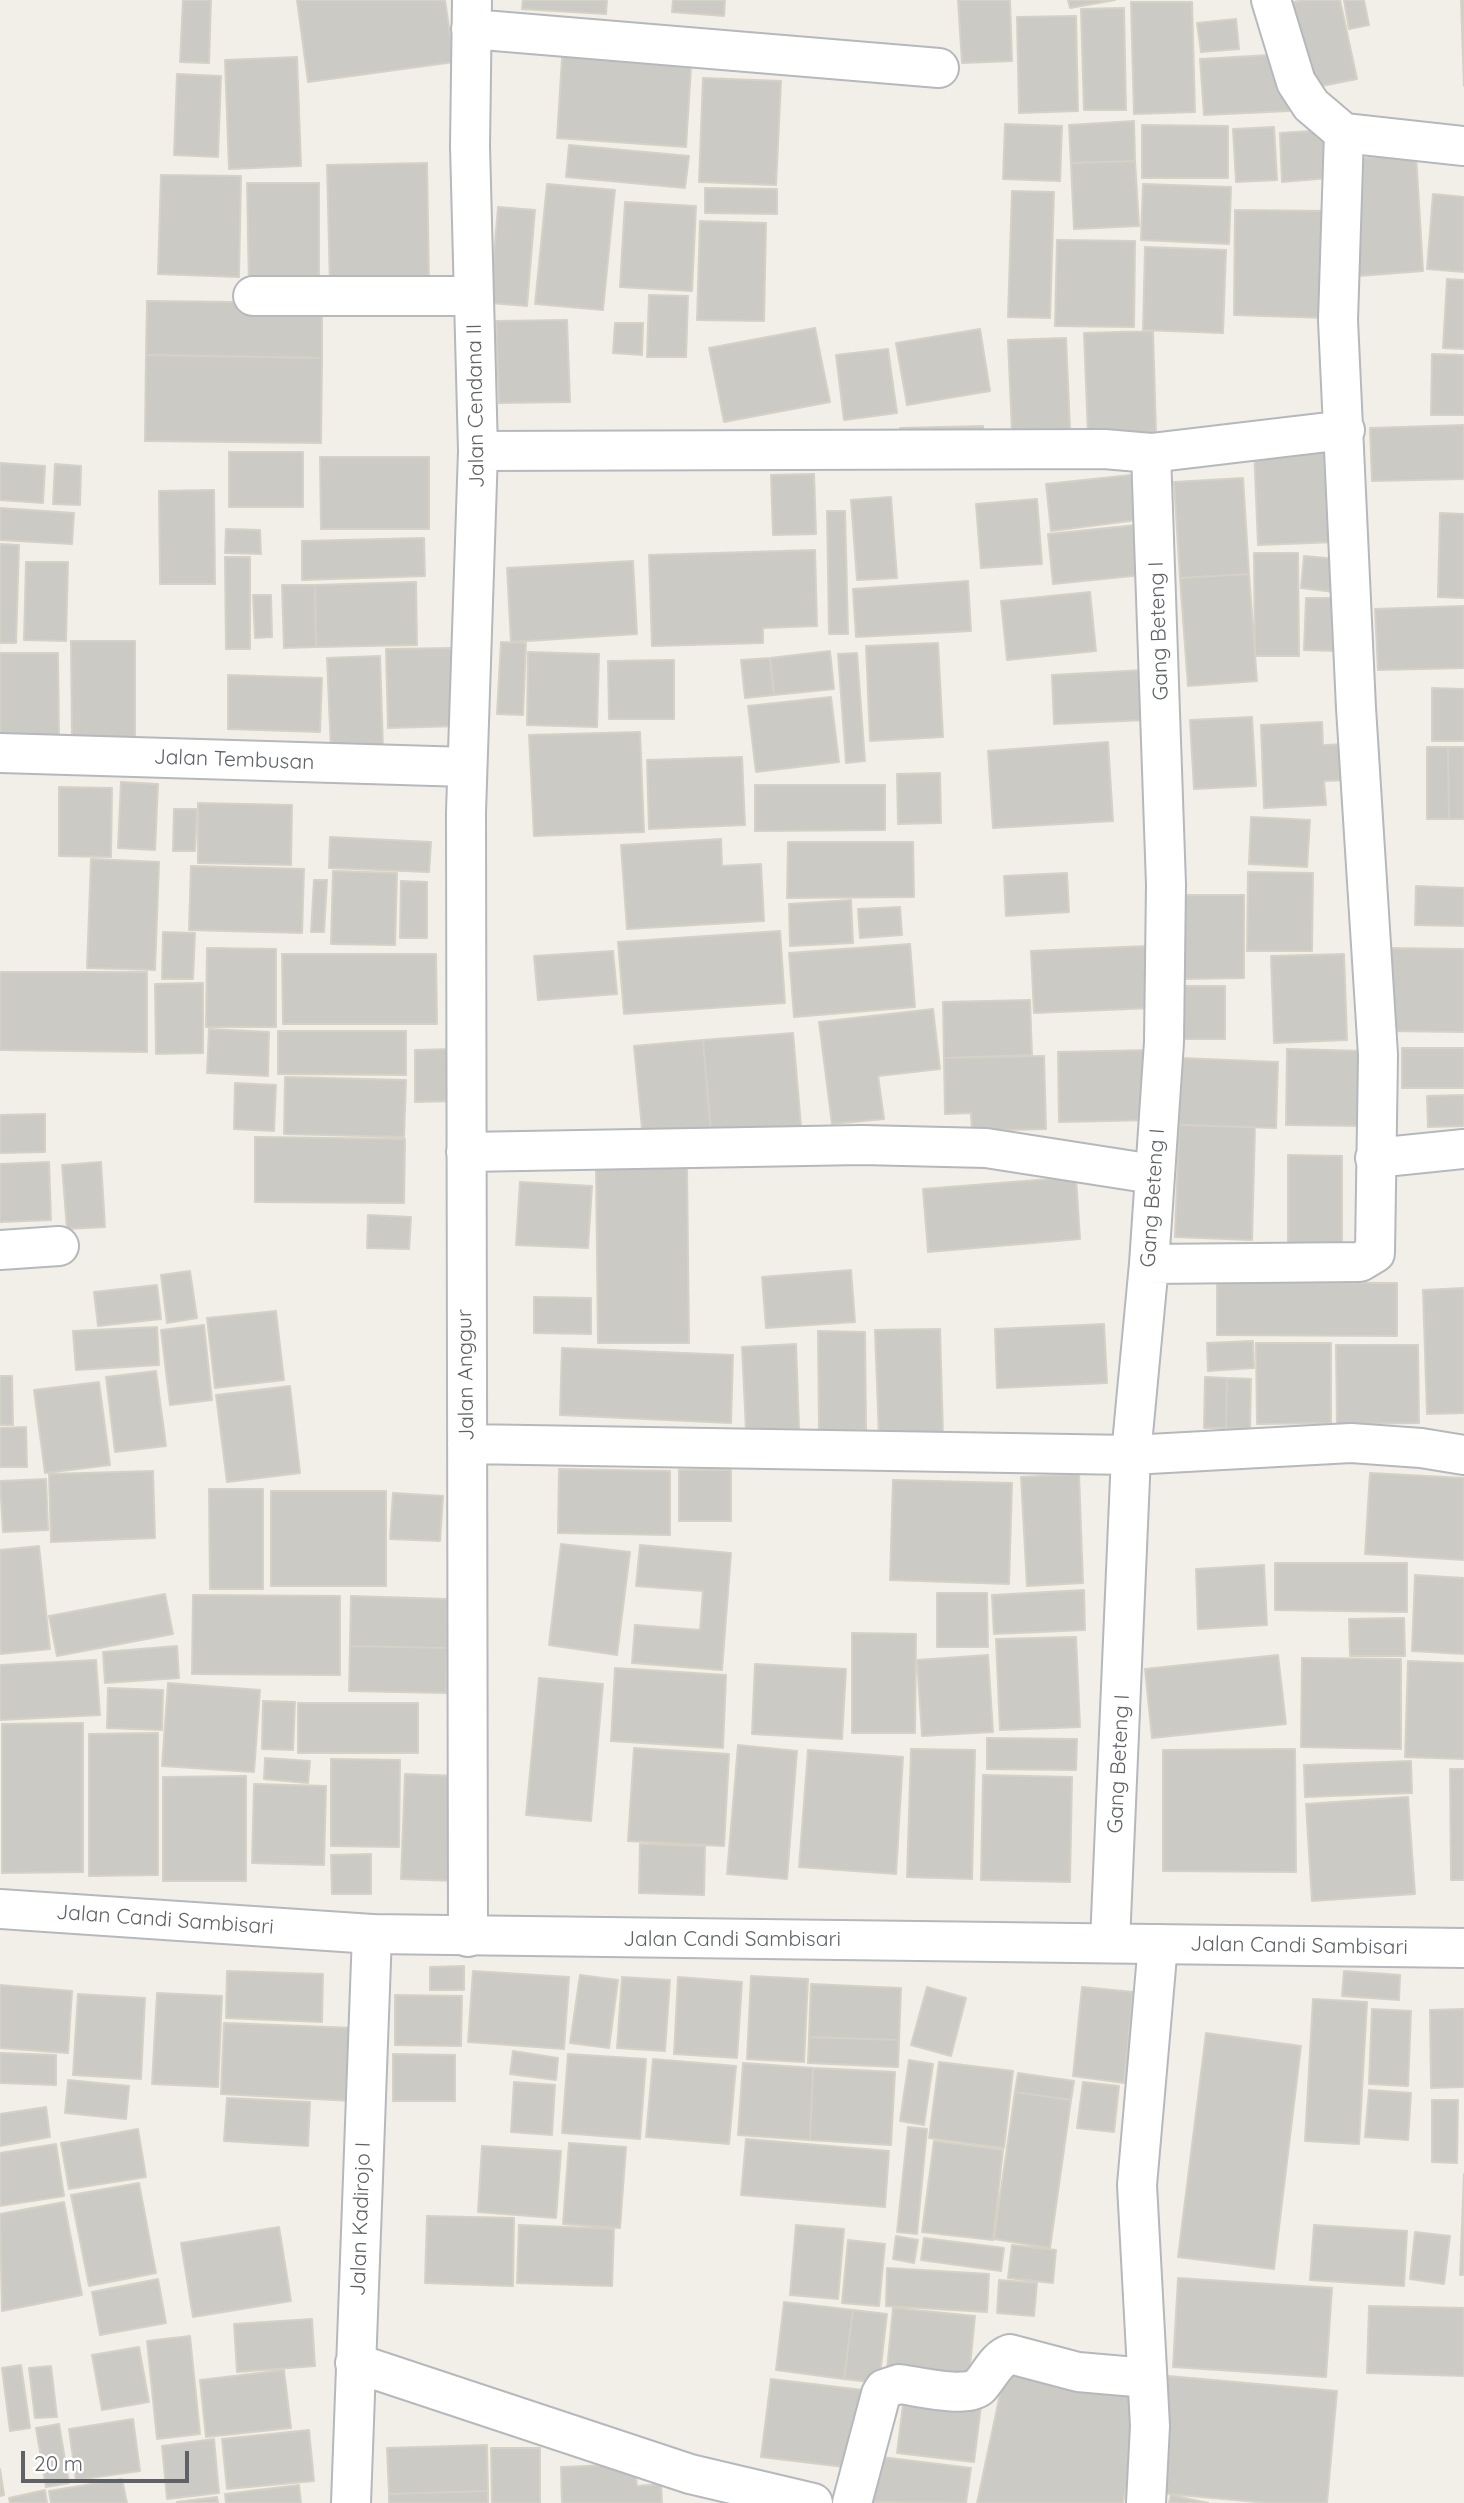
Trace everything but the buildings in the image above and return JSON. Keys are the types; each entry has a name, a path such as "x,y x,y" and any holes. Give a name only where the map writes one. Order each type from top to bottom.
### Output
{"street":[{"path":"1271,0 1296,82 1311,105 1344,133 1464,146"},
{"path":"471,14 939,68"},
{"name":"Jalan Cendana II","path":"466,813 478,451 471,14"},
{"path":"1149,1264 1360,1262 1368,1260 1375,1253 1377,1242 1375,1158 1378,1055 1358,748 1338,320 1344,133"},
{"path":"253,296 474,296"},
{"path":"478,451 1104,449 1151,453 1345,430"},
{"name":"Gang Beteng I","path":"1110,1942 1131,1455 1149,1264 1164,1042 1166,885 1151,453"},
{"name":"Jalan Tembusan","path":"0,752 467,766"},
{"name":"Jalan Anggur","path":"466,813 468,1937"},
{"path":"466,1152 862,1145 986,1148 1153,1174"},
{"path":"1375,1158 1464,1149"},
{"path":"0,1250 59,1246"},
{"path":"467,1444 1131,1455 1351,1443 1421,1448 1464,1455"},
{"name":"Jalan Candi Sambisari","path":"0,1909 372,1934 468,1937 1464,1948"},
{"name":"Jalan Kadirojo I","path":"351,2503 372,1934"},
{"path":"1146,2503 1150,2426 1137,2185 1158,1944"},
{"path":"852,2503 881,2394 890,2385 966,2392 978,2389 995,2365 1010,2354 1078,2372 1147,2378"},
{"path":"355,2363 691,2488 813,2503"}]}
